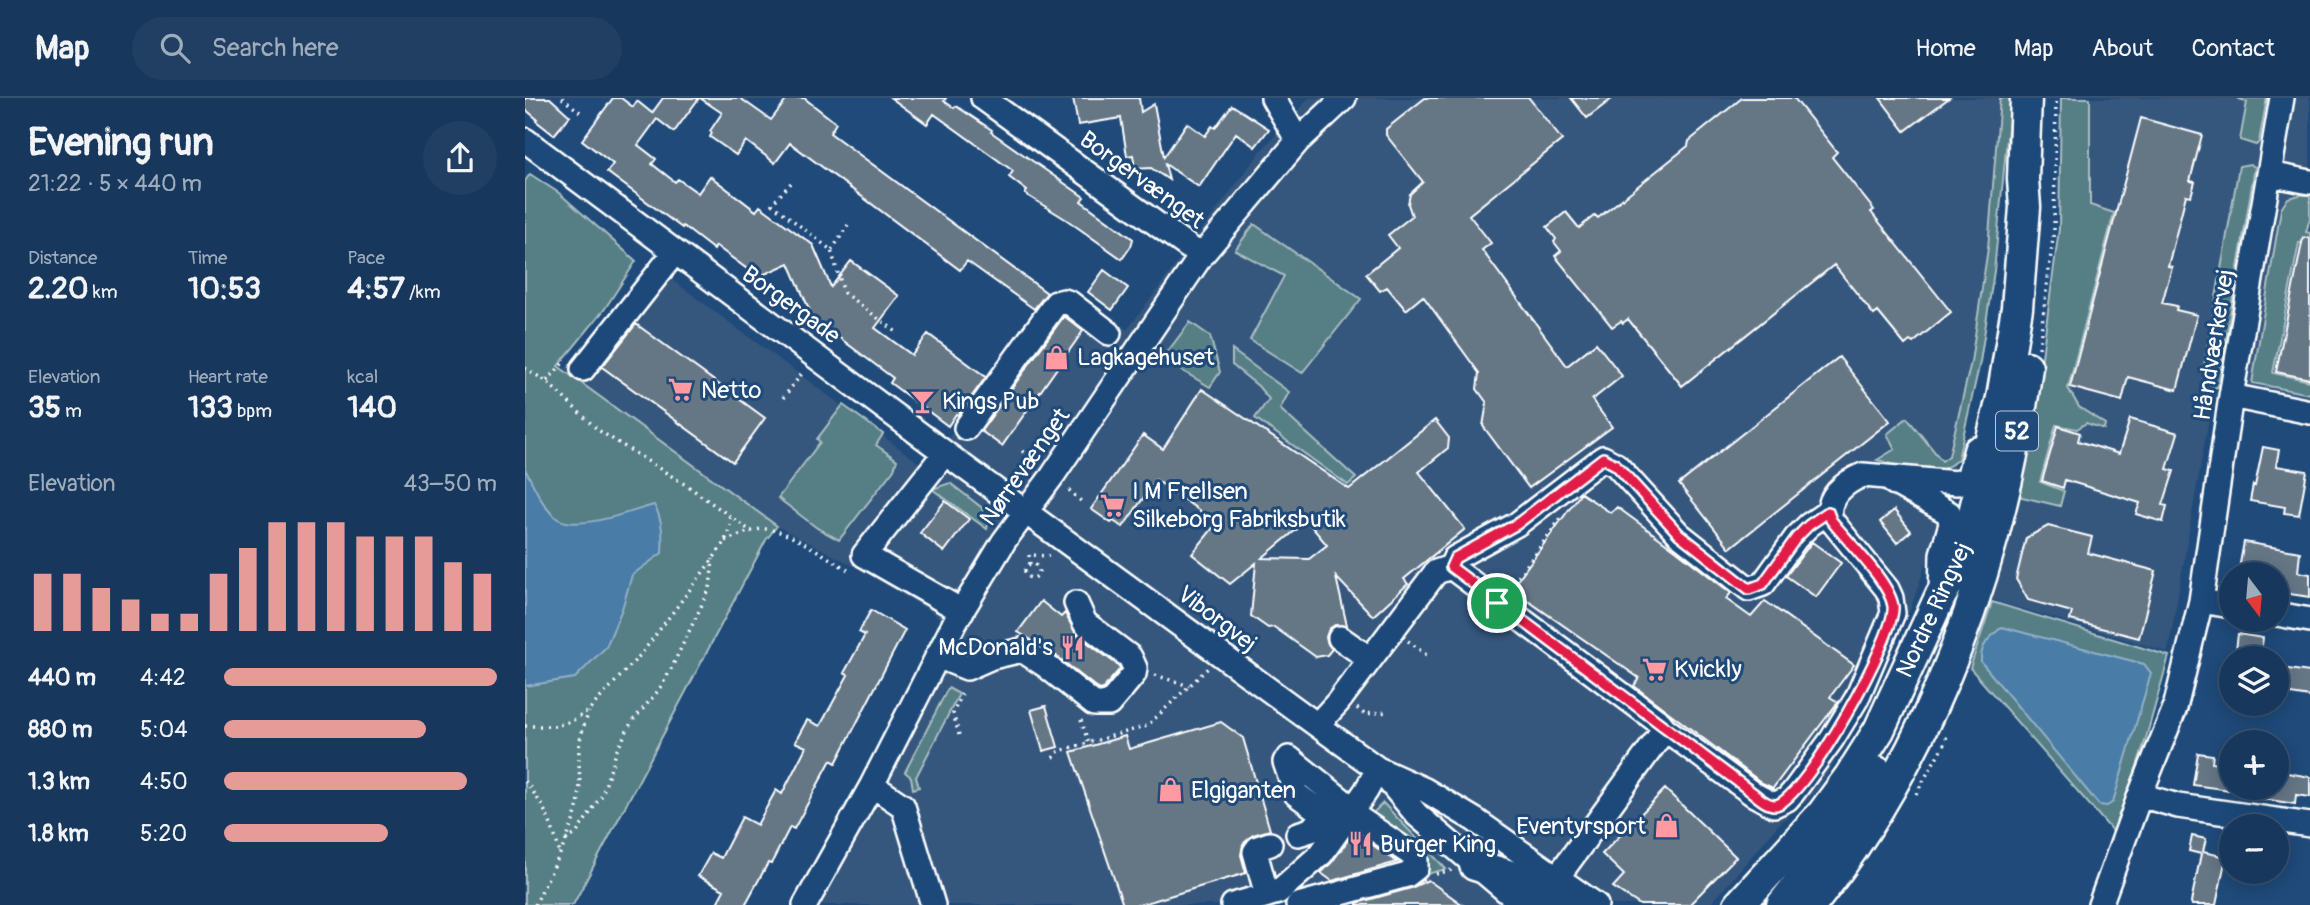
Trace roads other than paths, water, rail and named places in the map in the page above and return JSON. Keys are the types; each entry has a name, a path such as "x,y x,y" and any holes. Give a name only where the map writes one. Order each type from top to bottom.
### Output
{"main road":[{"name":"Nordre Ringvej","path":"1739,905 1823,813 1850,776 1879,730 1941,595 1963,558 2002,398 2017,308 2025,207 2022,179 2026,98"},
{"name":"Nordre Ringvej","path":"1811,905 1866,832 1913,748 1972,608 2002,506 2019,425 2036,299 2043,206 2043,98"},
{"path":"1782,905 1847,822 1897,736 1959,599 1963,558"},
{"path":"1475,865 1559,892"}],"street":[{"name":"Borgervænget","path":"983,98 1201,256"},
{"path":"1273,98 1298,141"},
{"name":"Nørrevænget","path":"805,905 872,785 937,656 1004,541 1053,475 1201,256 1298,141 1344,98"},
{"name":"Håndværkervej","path":"2100,905 2175,708 2201,601 2231,396 2282,98"},
{"name":"Borgergade","path":"525,140 1025,512"},
{"path":"2269,174 2310,182"},
{"path":"1317,725 1338,702 1436,572 1451,567 1455,558 1517,524 1603,458 1616,465 1679,534 1749,589 1763,584 1796,538 1828,512 1834,496 1850,481 1863,475 1957,483 1968,478 1996,356 2014,208 2022,179"},
{"path":"583,369 675,252"},
{"path":"966,428 1056,303 1070,303 1109,333"},
{"path":"2231,396 2310,412"},
{"path":"945,453 864,555 962,611"},
{"path":"1884,478 1949,513 1951,524 1942,554 1941,595"},
{"name":"Viborgvej","path":"1025,512 1378,769 1425,790 1475,820 1559,892 1596,905"},
{"path":"1451,567 1665,729 1774,805 1787,799 1832,739 1857,698 1893,612 1887,589 1831,520 1828,512"},
{"path":"2201,601 2219,605"},
{"path":"937,656 967,668 992,657 1022,650 1099,705 1113,701 1134,674 1135,668 1130,657 1085,622 1076,603"},
{"path":"2289,616 2310,620"},
{"path":"1340,638 1370,659"},
{"path":"1559,892 1665,729"},
{"path":"1288,766 1343,816 1416,860 1416,868 1407,875 1298,905"},
{"path":"1260,900 1321,854 1343,816 1378,769"},
{"name":"Viborgvej","path":"1378,769 1417,815 1523,905"},
{"path":"872,785 903,806 933,905"},
{"path":"2140,795 2178,806 2310,825"},
{"path":"1298,834 1343,816"},
{"path":"1260,900 1255,852 1258,848 1270,844"}],"place":[{"name":"Lagkagehuset","path":"1057,357"},
{"name":"Netto","path":"681,390"},
{"name":"Kings Pub","path":"922,401"},
{"name":"I M Frellsen Silkeborg Fabriksbutik","path":"1112,505"},
{"name":"McDonald's","path":"1073,647"},
{"name":"Kvickly","path":"1654,669"},
{"name":"Elgiganten","path":"1171,790"},
{"name":"Eventyrsport","path":"1666,826"},
{"name":"Burger King","path":"1360,844"}]}
